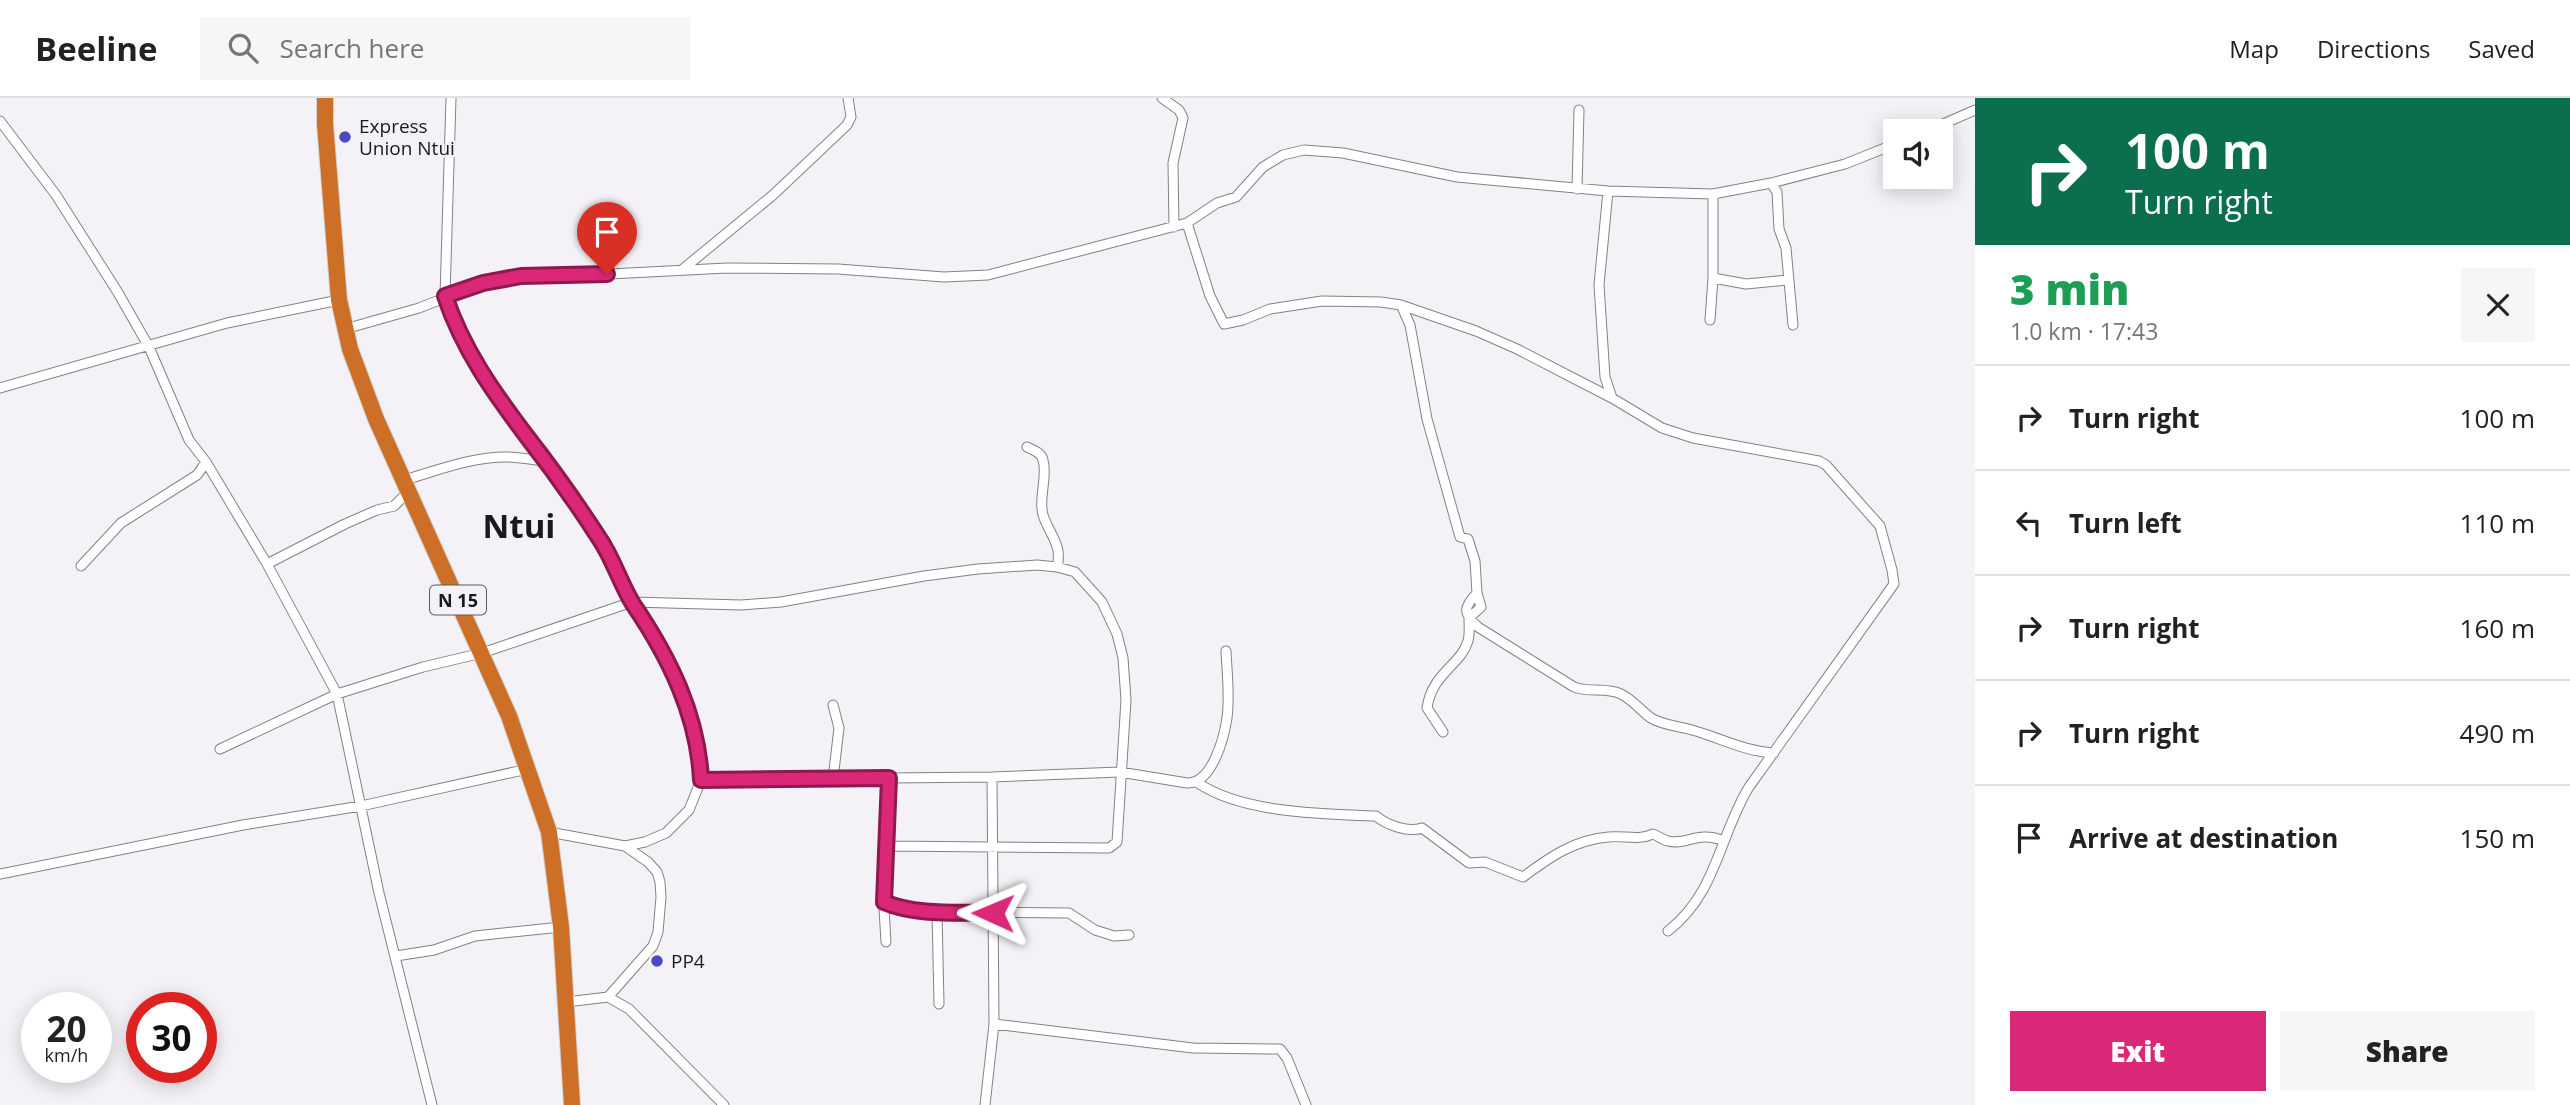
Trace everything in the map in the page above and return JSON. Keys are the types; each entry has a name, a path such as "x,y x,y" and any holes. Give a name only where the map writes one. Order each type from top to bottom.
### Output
{"highway":[{"name":"N 15","path":"325,98 339,300 355,364 406,486 509,716 549,832 561,927 572,1105"}],"street":[{"path":"451,98 445,296 453,321 481,372 610,555 632,602 661,647 690,713 701,780 689,810 677,823 655,838 625,846"},
{"path":"683,269 773,195 847,125 851,117 848,98"},
{"path":"1162,98 1179,110 1183,118 1172,163 1174,227"},
{"path":"1577,189 1579,110"},
{"path":"1953,120 1975,110"},
{"path":"0,121 56,195 117,291 149,348 189,440 206,462 267,564 337,694 374,872 432,1105"},
{"path":"345,330 419,308 483,283 521,276 683,269 838,269 969,278 1006,271 1043,259 1187,223 1217,203 1236,197 1263,167 1283,155 1304,150 1343,153 1457,177 1577,189 1713,194 1771,183 1845,164 1883,149"},
{"path":"1771,183 1777,192 1779,229 1786,248 1793,325"},
{"path":"1608,191 1599,285 1605,377 1612,398"},
{"path":"1710,320 1713,194"},
{"path":"1187,223 1210,296 1224,324 1270,309 1322,301 1401,305 1476,331 1552,366 1662,428 1693,438 1819,461 1884,532 1894,584 1746,791 1704,892 1684,918 1668,931"},
{"path":"1713,278 1746,284 1788,280"},
{"path":"0,388 149,348 228,323 339,300"},
{"path":"1401,305 1410,325 1427,419 1460,537 1468,538 1475,561 1477,593 1467,603 1468,641 1432,688 1428,698 1427,708 1443,732"},
{"path":"1027,447 1038,452 1044,461 1044,516 1059,548 1057,567"},
{"path":"267,564 356,519 394,506 406,486 455,465 507,457 544,461"},
{"path":"81,566 121,523 197,475 206,462"},
{"path":"197,475 213,475"},
{"path":"220,749 337,694 410,671 482,653 632,602 741,605 781,602 978,569 1037,565 1075,572 1108,611 1123,657 1125,700 1119,837 1114,846 887,846"},
{"path":"1469,618 1478,627 1574,687 1586,692 1604,690 1620,694 1660,722 1753,751 1774,753"},
{"path":"1198,783 1205,778 1217,755 1227,719 1226,651"},
{"path":"833,705 839,728 833,779"},
{"path":"0,874 243,825 361,806 528,769"},
{"path":"701,780 992,777 1120,772 1198,783 1228,799 1249,804 1326,814 1376,816 1382,821 1408,829 1422,828 1469,863 1485,862 1523,877 1552,855 1584,840 1612,836 1645,838 1653,834 1673,842 1710,835 1724,841"},
{"path":"985,1105 994,1024 992,777"},
{"path":"886,942 884,905 889,778"},
{"path":"549,832 625,846 657,872 661,897 658,932 653,946 608,998"},
{"path":"884,905 937,912 1069,913 1095,930 1115,936 1129,935"},
{"path":"937,912 939,1004"},
{"path":"396,956 434,950 475,936 561,927"},
{"path":"566,1002 608,998 629,1009 724,1105"},
{"path":"994,1024 1193,1048 1280,1049 1287,1058 1306,1105"}],"place":[{"name":"Express Union Ntui","path":"345,137"},
{"name":"PP4","path":"657,961"}],"district":[{"name":"Ntui","path":"519,525"}],"route":[{"path":"607,274 521,276 483,283 445,296 464,344 494,393 599,537 632,602 661,647 693,721 701,780 889,778 884,902 897,907 937,912 993,913"}]}
